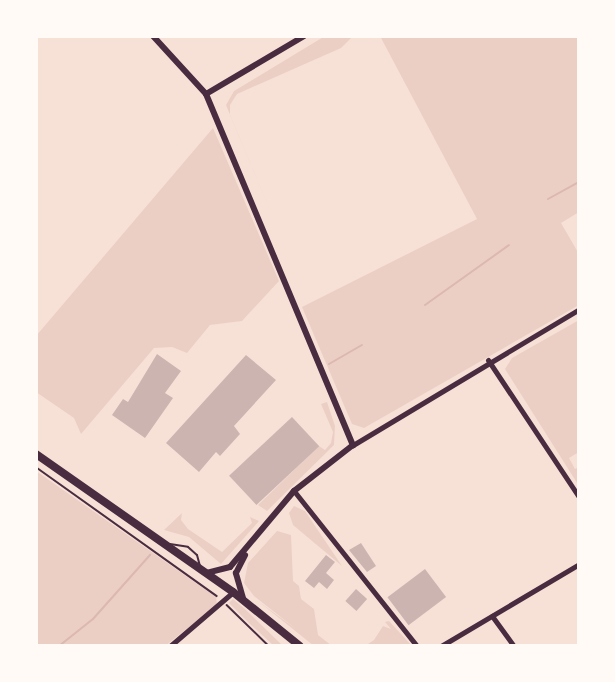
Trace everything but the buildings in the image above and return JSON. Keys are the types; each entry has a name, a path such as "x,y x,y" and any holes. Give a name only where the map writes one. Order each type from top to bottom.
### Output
{"main road":[{"path":"36,454 203,570 300,646"}],"street":[{"path":"153,36 206,94 353,444"},
{"path":"206,94 304,36"},
{"path":"203,570 228,569 294,491 353,444 488,360 579,309"},
{"path":"488,360 579,497"},
{"path":"294,491 417,646"},
{"path":"243,600 236,573 249,546"},
{"path":"441,646 579,564"},
{"path":"170,646 233,592"},
{"path":"492,615 514,646"}],"path":[{"path":"36,467 224,602 269,646"}],"shaded area":[{"path":"325,36 353,36 341,48 237,94 230,105 230,115 226,105 234,91"},
{"path":"380,36 579,36 579,212 561,223 579,254 579,305 364,428 352,424 302,307 477,219"},
{"path":"213,128 279,281 242,321 210,325 187,353 172,347 154,348 81,434 74,418 36,392 36,336"},
{"path":"579,320 579,452 569,458 575,469 579,467 579,486 505,369 512,358"},
{"path":"327,402 335,426 334,445 267,511 258,505 319,446 325,450 331,443 333,432 321,404"},
{"path":"36,471 216,597 217,605 165,646 36,646"},
{"path":"294,506 305,511 342,566 293,525 289,513"},
{"path":"182,513 181,520 188,529 222,552 252,523 250,517 259,521 221,564 189,537 164,530"},
{"path":"277,531 291,535 293,581 299,586 301,599 314,609 318,635 332,646 314,646 258,601 296,629 254,596 244,583 248,563"},
{"path":"233,599 283,646 274,646 249,623 229,603"},
{"path":"389,621 412,646 365,646 374,640 383,626 391,629 385,622"}],"waterway":[{"path":"548,199 579,182"},
{"path":"425,305 509,245"},
{"path":"329,364 362,345"},
{"path":"59,646 93,619 150,555"}]}
